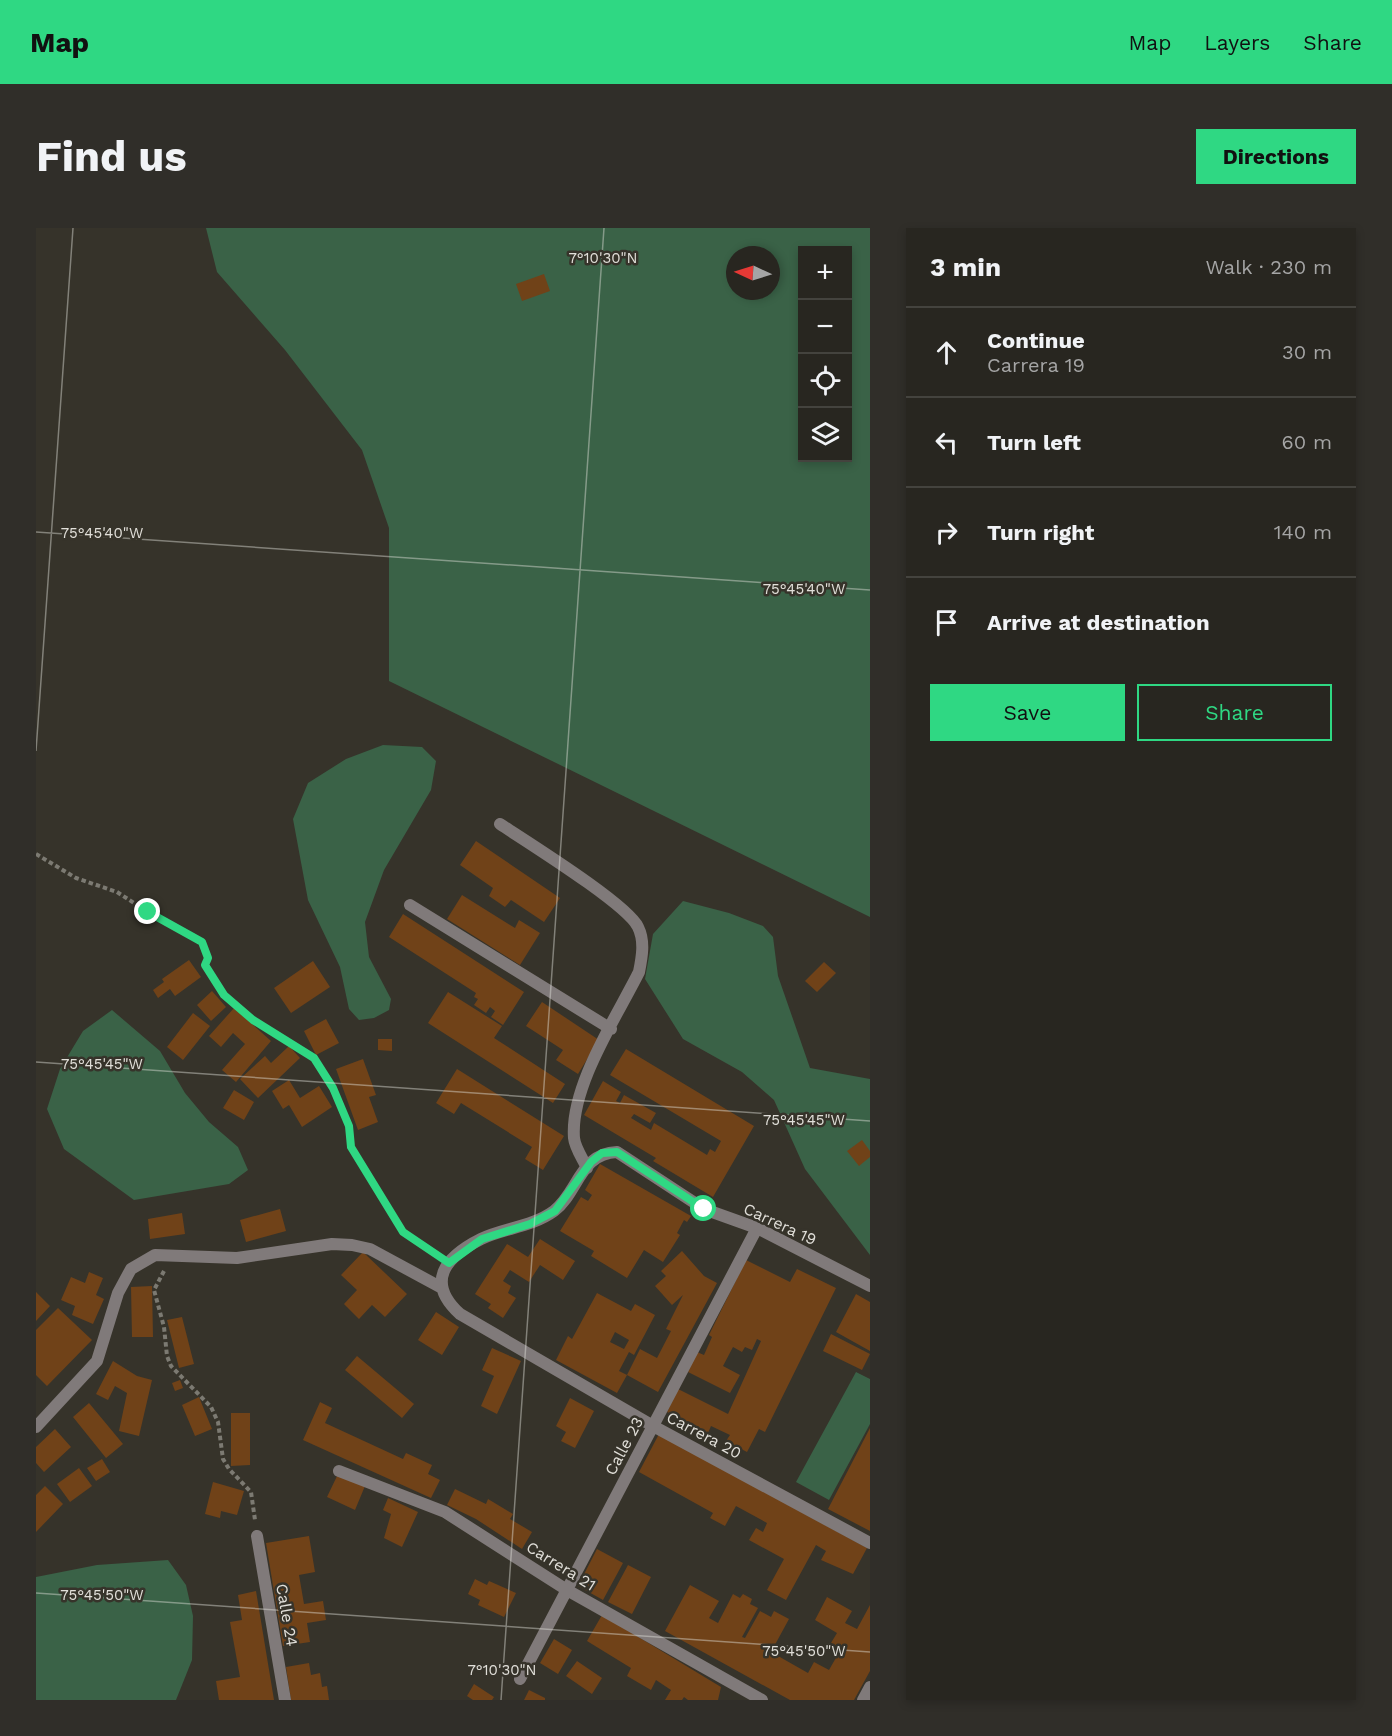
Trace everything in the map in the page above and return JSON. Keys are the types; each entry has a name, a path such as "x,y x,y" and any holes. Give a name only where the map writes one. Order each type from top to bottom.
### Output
{"street":[{"path":"442,1288 441,1277 444,1267 482,1239 530,1224 555,1211 587,1168 574,1141 574,1115 592,1066 639,972 642,957 642,936 637,924 620,906 500,824"},
{"path":"410,905 611,1029"},
{"name":"Carrera 19","path":"587,1168 602,1153 617,1152 704,1209 757,1228 870,1286"},
{"name":"Calle 23","path":"520,1679 757,1228"},
{"path":"36,1426 97,1361 118,1293 131,1269 155,1255 237,1258 332,1244 352,1245 370,1250 442,1288"},
{"name":"Carrera 20","path":"442,1288 448,1304 460,1314 653,1426 870,1543"},
{"name":"Carrera 21","path":"339,1471 445,1512 567,1590 762,1700"},
{"name":"Calle 24","path":"257,1536 285,1700"},
{"path":"863,1700 870,1687"}],"path":[{"path":"36,854 76,878 117,891 162,921 169,922 202,942 208,958 205,965 224,995 253,1020 314,1058 333,1088 349,1126 351,1147 403,1232 449,1263"},
{"path":"175,1256 154,1290 164,1327 167,1356 171,1366 211,1407 218,1422 223,1459 229,1469 251,1492 257,1536"}],"green space":[{"path":"206,228 870,228 870,917 389,681 389,528 362,450 285,350 217,272"},
{"path":"383,745 422,747 436,761 431,790 384,870 365,922 369,957 391,999 389,1010 374,1018 359,1020 349,1009 340,967 308,900 293,819 308,783 346,759"},
{"path":"683,901 729,913 763,926 773,937 778,976 810,1068 870,1079 870,1255 805,1169 774,1100 742,1072 683,1039 645,979 653,934"},
{"path":"112,1010 160,1051 185,1093 209,1122 238,1147 248,1170 229,1184 134,1200 64,1149 47,1109 60,1069 83,1031"},
{"path":"856,1372 870,1379 870,1424 829,1500 796,1482"},
{"path":"168,1560 186,1585 193,1616 192,1660 176,1700 36,1700 36,1577 97,1565"}],"building":[{"path":"544,274 550,291 522,301 516,284"},
{"path":"476,841 560,898 544,922 511,900 505,907 489,896 493,888 460,865"},
{"path":"462,895 515,928 519,920 540,933 520,965 447,919"},
{"path":"403,914 524,992 503,1025 491,1017 495,1011 490,1007 486,1013 474,1005 478,999 474,997 476,993 389,937"},
{"path":"189,960 201,977 175,996 170,989 158,998 153,990 164,982 162,979"},
{"path":"313,961 330,987 291,1013 274,988"},
{"path":"824,962 836,973 817,992 805,981"},
{"path":"212,991 226,1007 211,1021 197,1005"},
{"path":"448,992 502,1026 494,1038 565,1084 553,1103 428,1023"},
{"path":"542,1002 599,1040 578,1074 556,1060 563,1050 526,1026"},
{"path":"234,1008 271,1041 236,1082 222,1070 245,1044 233,1033 221,1047 209,1036"},
{"path":"193,1013 210,1026 183,1060 167,1047"},
{"path":"326,1019 339,1043 316,1055 304,1031"},
{"path":"378,1039 392,1039 392,1051 378,1050"},
{"path":"289,1046 300,1058 258,1098 240,1079 265,1056 271,1063"},
{"path":"626,1049 754,1126 713,1197 653,1161 656,1158 584,1115 603,1081 621,1092 616,1101 620,1103 624,1095 656,1113 650,1123 634,1114 631,1118 651,1130 654,1123 707,1155 710,1149 715,1152 721,1141 610,1075"},
{"path":"363,1059 376,1095 369,1097 378,1122 358,1130 336,1069"},
{"path":"457,1069 564,1136 543,1170 525,1159 532,1147 461,1103 454,1114 436,1103"},
{"path":"289,1080 300,1098 319,1086 332,1107 302,1127 289,1105 283,1109 272,1091"},
{"path":"234,1090 254,1102 244,1120 223,1108"},
{"path":"862,1140 870,1151 870,1157 859,1166 847,1151"},
{"path":"600,1164 691,1216 687,1222 684,1220 677,1233 680,1235 663,1262 644,1250 627,1278 591,1256 594,1251 560,1231 581,1197 588,1201 592,1195 585,1190"},
{"path":"280,1209 286,1231 246,1242 240,1220"},
{"path":"182,1213 185,1234 150,1239 148,1219"},
{"path":"540,1239 575,1261 563,1280 540,1265 529,1282 510,1270 503,1281 511,1286 508,1293 516,1298 503,1318 488,1308 491,1304 475,1294 507,1244 528,1257"},
{"path":"682,1251 704,1276 717,1283 658,1392 627,1375 640,1349 657,1358 671,1331 666,1329 683,1295 672,1305 655,1286 666,1276 661,1271"},
{"path":"363,1252 407,1294 385,1317 372,1305 359,1319 344,1304 357,1290 341,1275"},
{"path":"746,1260 790,1282 797,1269 836,1288 765,1432 759,1429 747,1452 726,1441 730,1435 711,1426 708,1433 667,1412 678,1389 728,1414 761,1341 757,1339 752,1350 745,1347 742,1352 733,1347 723,1366 740,1375 730,1393 688,1372 697,1352 704,1355 712,1337 709,1335"},
{"path":"89,1272 103,1278 96,1295 104,1299 93,1324 72,1315 75,1306 61,1300 71,1277 85,1283"},
{"path":"152,1286 153,1337 132,1337 131,1287"},
{"path":"36,1292 50,1306 36,1321"},
{"path":"597,1293 631,1311 635,1304 655,1315 634,1355 629,1352 619,1371 627,1375 617,1393 556,1360 568,1336 572,1339","holes":["615,1332 629,1340 624,1349 610,1342"]},
{"path":"856,1294 870,1302 870,1351 836,1332"},
{"path":"58,1308 92,1340 47,1386 36,1375 36,1330"},
{"path":"436,1312 459,1327 442,1355 418,1340"},
{"path":"182,1317 194,1364 179,1368 167,1320"},
{"path":"831,1334 870,1354 862,1370 823,1351"},
{"path":"492,1348 521,1361 497,1414 481,1406 494,1376 482,1370"},
{"path":"357,1356 414,1404 402,1418 345,1370"},
{"path":"113,1361 137,1376 152,1380 139,1436 119,1431 127,1393 115,1386 108,1400 96,1394"},
{"path":"180,1380 183,1388 175,1391 172,1383"},
{"path":"199,1397 212,1429 195,1436 182,1405"},
{"path":"570,1398 594,1411 575,1448 561,1441 566,1432 556,1426"},
{"path":"320,1402 332,1408 325,1423 403,1459 406,1453 432,1465 428,1474 440,1480 431,1498 303,1440"},
{"path":"89,1403 123,1444 106,1458 73,1417"},
{"path":"231,1413 250,1413 250,1465 231,1466"},
{"path":"870,1428 870,1531 828,1509"},
{"path":"55,1429 71,1447 44,1472 36,1463 36,1447"},
{"path":"659,1434 867,1548 853,1574 821,1560 826,1551 816,1545 786,1600 767,1590 784,1559 749,1540 756,1528 763,1532 767,1523 736,1506 725,1526 710,1518 713,1513 639,1472"},
{"path":"102,1459 110,1472 96,1481 87,1468"},
{"path":"79,1468 92,1486 70,1502 57,1484"},
{"path":"338,1474 365,1486 355,1510 327,1497"},
{"path":"213,1482 244,1491 237,1515 221,1511 220,1518 205,1514"},
{"path":"45,1486 63,1504 36,1532 36,1495"},
{"path":"455,1489 486,1504 488,1499 513,1514 510,1519 532,1532 522,1549 476,1519 447,1505"},
{"path":"388,1498 418,1512 402,1547 384,1538 391,1514 383,1510"},
{"path":"309,1536 315,1572 299,1575 304,1604 323,1601 326,1620 307,1623 310,1642 283,1646 266,1543"},
{"path":"597,1549 623,1563 603,1600 578,1586"},
{"path":"628,1565 651,1577 632,1614 608,1602"},
{"path":"475,1579 487,1585 489,1581 516,1593 504,1617 478,1605 480,1600 468,1594"},
{"path":"690,1585 719,1601 709,1618 718,1623 733,1594 740,1598 743,1594 752,1599 750,1604 758,1608 742,1637 745,1638 760,1611 771,1617 774,1611 789,1619 771,1652 808,1673 814,1662 829,1670 841,1649 831,1643 837,1633 815,1620 827,1597 852,1611 845,1623 857,1629 870,1605 870,1671 854,1700 790,1700 665,1631"},
{"path":"256,1591 274,1700 219,1700 216,1681 240,1677 230,1622 242,1620 238,1595"},
{"path":"602,1615 721,1687 718,1700 688,1700 684,1697 682,1700 665,1700 671,1690 656,1680 651,1690 627,1676 631,1668 587,1641"},
{"path":"554,1639 572,1650 558,1674 540,1663"},
{"path":"577,1661 602,1678 592,1694 566,1676"},
{"path":"309,1663 311,1675 320,1673 322,1687 327,1686 329,1700 291,1700 286,1667"},
{"path":"474,1684 494,1697 492,1700 473,1700 467,1696"},
{"path":"529,1690 545,1698 545,1700 524,1700"}],"route":[{"path":"148,912 202,942 208,958 205,965 224,995 253,1020 314,1058 333,1088 349,1126 351,1147 403,1232 449,1263 461,1252 482,1239 530,1224 555,1211 591,1162 602,1153 617,1152 704,1209"}]}
